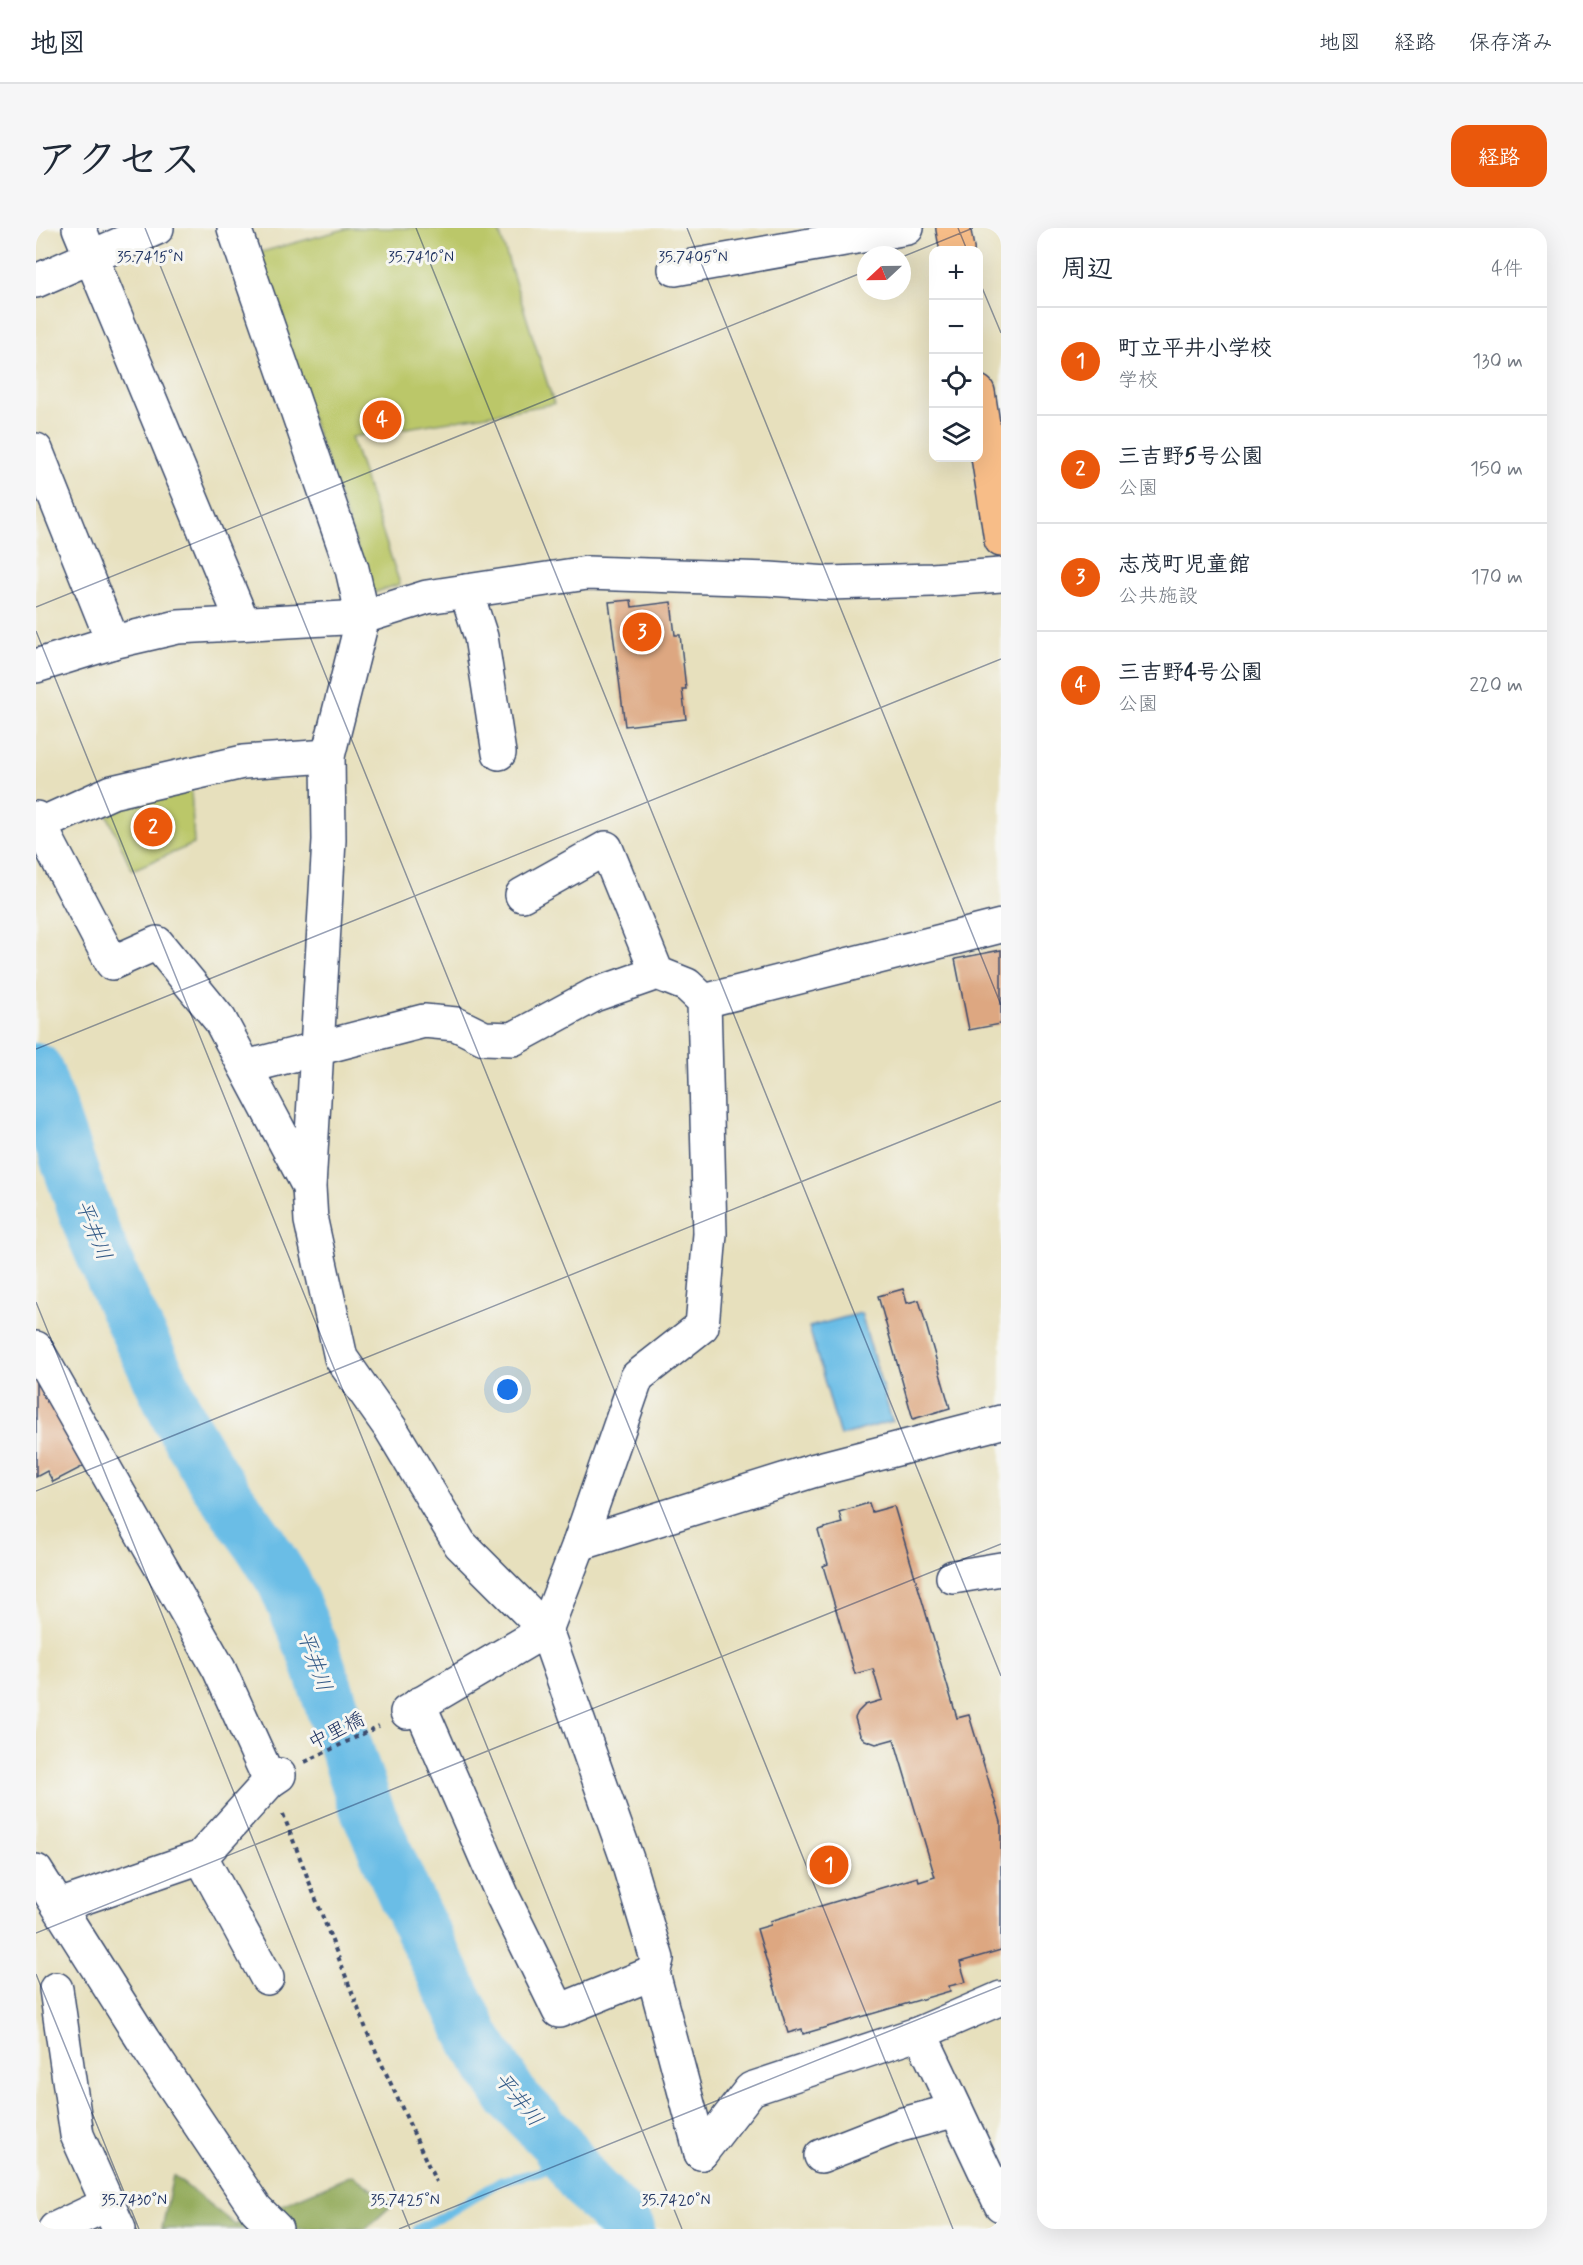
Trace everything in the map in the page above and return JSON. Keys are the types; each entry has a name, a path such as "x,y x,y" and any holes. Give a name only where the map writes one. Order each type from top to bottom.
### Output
{"main road":[{"path":"953,228 956,246"},
{"path":"981,408 998,497 1001,540"}],"street":[{"path":"36,281 85,242 157,228"},
{"path":"234,228 352,568 363,617 328,756 328,840 309,1187 311,1221 341,1358 391,1429 460,1544 546,1630 627,1858 657,1959 653,1973 702,2153 751,2090 920,2033 1001,1998"},
{"path":"675,269 908,228"},
{"path":"85,242 243,622"},
{"path":"36,450 113,642"},
{"path":"36,666 113,642 178,627 363,617 427,597 587,573 758,578 829,583 1001,575"},
{"path":"466,591 481,637 499,753"},
{"path":"309,1187 220,1020 157,943 112,963 38,821 112,792 243,762 328,756"},
{"path":"522,895 606,848 657,973"},
{"path":"704,1001 1001,927"},
{"path":"246,1067 424,1021 456,1024 484,1038 513,1039 594,995 657,973 687,986 704,1001 710,1234 702,1326 637,1377 579,1544 546,1630 413,1708 559,2011 653,1973"},
{"path":"36,1348 219,1669 274,1778 201,1857 59,1906"},
{"path":"579,1544 812,1471 1001,1422"},
{"path":"953,1577 1001,1569"},
{"path":"201,1857 267,1978"},
{"path":"36,1871 143,2040 256,2209 276,2229"},
{"path":"55,2229 113,2217 77,2135 46,1993 66,1979 83,1945"},
{"path":"920,2033 956,2110 998,2190"},
{"path":"821,2156 900,2125 956,2110"}],"path":[{"name":"中里橋","path":"274,1778 413,1708"},
{"path":"274,1778 368,2034 436,2182"}],"green space":[{"path":"349,228 498,228 554,404 351,437 400,584 373,593 254,254"},
{"path":"191,787 194,844 132,870 105,810"},
{"path":"173,2175 235,2225 352,2175 393,2204 366,2229 162,2229"}],"water":[{"path":"861,1313 892,1421 840,1436 809,1327"}],"building":[{"path":"631,600 632,607 671,602 675,635 680,635 686,689 682,689 686,719 625,726 609,602"},
{"path":"1001,950 1001,1024 969,1030 955,959"},
{"path":"903,1289 907,1303 919,1300 950,1408 913,1419 878,1296"},
{"path":"36,1369 84,1466 53,1482 47,1471 36,1477"},
{"path":"869,1503 872,1512 894,1506 957,1718 969,1715 1001,1822 1001,1950 960,1962 966,1982 949,1986 950,1991 803,2034 802,2029 788,2033 757,1929 771,1925 770,1921 918,1877 919,1882 935,1877 894,1739 876,1744 865,1740 860,1735 855,1718 858,1712 865,1705 882,1700 873,1669 855,1674 823,1566 828,1564 818,1530 842,1523 839,1512"}],"waterway":[{"name":"平井川","path":"36,1070 90,1225 123,1302 183,1427 214,1479 259,1542 284,1582 313,1650 366,1807 406,1898 476,2040 512,2097 555,2141 584,2182 628,2229"},
{"path":"417,2229 449,2213 501,2181 542,2171 555,2141"}],"place":[{"name":"三吉野4号公園","path":"382,420"},
{"name":"志茂町児童館","path":"642,632"},
{"name":"三吉野5号公園","path":"153,827"},
{"name":"町立平井小学校","path":"829,1865"}]}
